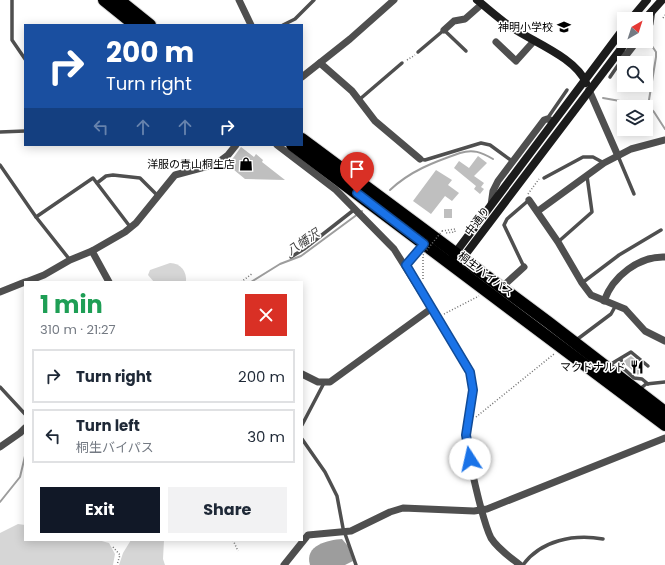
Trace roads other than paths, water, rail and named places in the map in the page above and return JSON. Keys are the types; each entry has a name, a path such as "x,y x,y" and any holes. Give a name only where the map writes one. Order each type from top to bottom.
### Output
{"highway":[{"path":"104,0 134,24"},
{"path":"119,0 149,24"},
{"name":"桐生バイパス","path":"303,140 574,343 643,388 665,412"},
{"name":"桐生バイパス","path":"293,146 665,425"}],"street":[{"path":"239,0 251,24"},
{"path":"303,76 394,0"},
{"path":"637,12 647,0"},
{"path":"652,10 662,0"},
{"path":"444,30 454,21 465,20 479,2 509,25 579,70 585,80 618,156"},
{"name":"中通り","path":"458,256 491,205 550,120 585,80 617,37"},
{"path":"496,42 516,61 534,41"},
{"name":"中通り","path":"451,264 589,90 622,53 624,48"},
{"path":"622,53 628,48"},
{"path":"320,62 360,99 375,121 420,159"},
{"path":"491,205 494,188 513,162 550,120"},
{"path":"538,211 604,163 631,149 665,140"},
{"path":"29,281 44,275 70,260 92,251 131,228 175,175 216,164 228,155 235,146"},
{"path":"278,146 336,190 394,249 406,265 467,365 472,379 473,390 468,422 467,446 486,526 495,543 520,565"},
{"path":"528,197 591,295 625,309 645,330 665,341"},
{"path":"406,265 424,244"},
{"path":"92,251 108,281"},
{"path":"604,301 607,292 615,282 635,264 653,257 665,257"},
{"path":"501,288 524,267"},
{"path":"0,292 24,283"},
{"path":"303,374 324,383 334,379 432,308"},
{"path":"0,447 24,429"},
{"path":"284,565 308,535 345,532 357,529 390,512 403,508 482,510 665,438"}],"lane":[{"path":"12,0 12,40 24,58"},
{"path":"285,24 295,19 314,0"},
{"path":"418,52 444,30 466,51"},
{"path":"610,77 622,53"},
{"path":"360,99 402,63"},
{"path":"550,120 567,90"},
{"path":"0,132 24,131"},
{"path":"420,159 426,160 481,143 490,145 513,162"},
{"path":"618,156 634,194"},
{"path":"542,177 583,157 592,157 604,163"},
{"path":"0,167 70,260"},
{"path":"558,242 592,212 587,174"},
{"path":"97,183 106,176 113,175 140,178 157,196"},
{"path":"36,216 93,178 131,228"},
{"path":"524,267 504,225 507,219 528,197"},
{"path":"291,257 357,212"},
{"path":"582,283 620,255 661,230"},
{"path":"574,343 611,314 616,306"},
{"path":"611,364 628,353 633,352 648,366"},
{"path":"620,359 621,365 624,369 634,378 641,379 643,388 665,382"},
{"path":"303,423 324,383"},
{"path":"0,387 24,413"},
{"path":"303,440 312,452 334,489 345,532 356,565"},
{"path":"523,565 533,553 549,545 574,537 586,536 603,539"}],"waterway":[{"path":"649,100 656,57 656,52 653,48"},
{"name":"八幡沢","path":"603,98 617,100"},
{"path":"653,111 665,129"},
{"name":"八幡沢","path":"390,190 414,172 460,153 469,151 477,152 493,159"},
{"name":"八幡沢","path":"253,281 280,264 301,256 362,211"},
{"name":"八幡沢","path":"0,502 20,477 24,460"}],"place":[{"name":"神明小学校","path":"564,27"},
{"name":"洋服の青山桐生店","path":"246,164"},
{"name":"マクドナルド","path":"637,367"}]}
